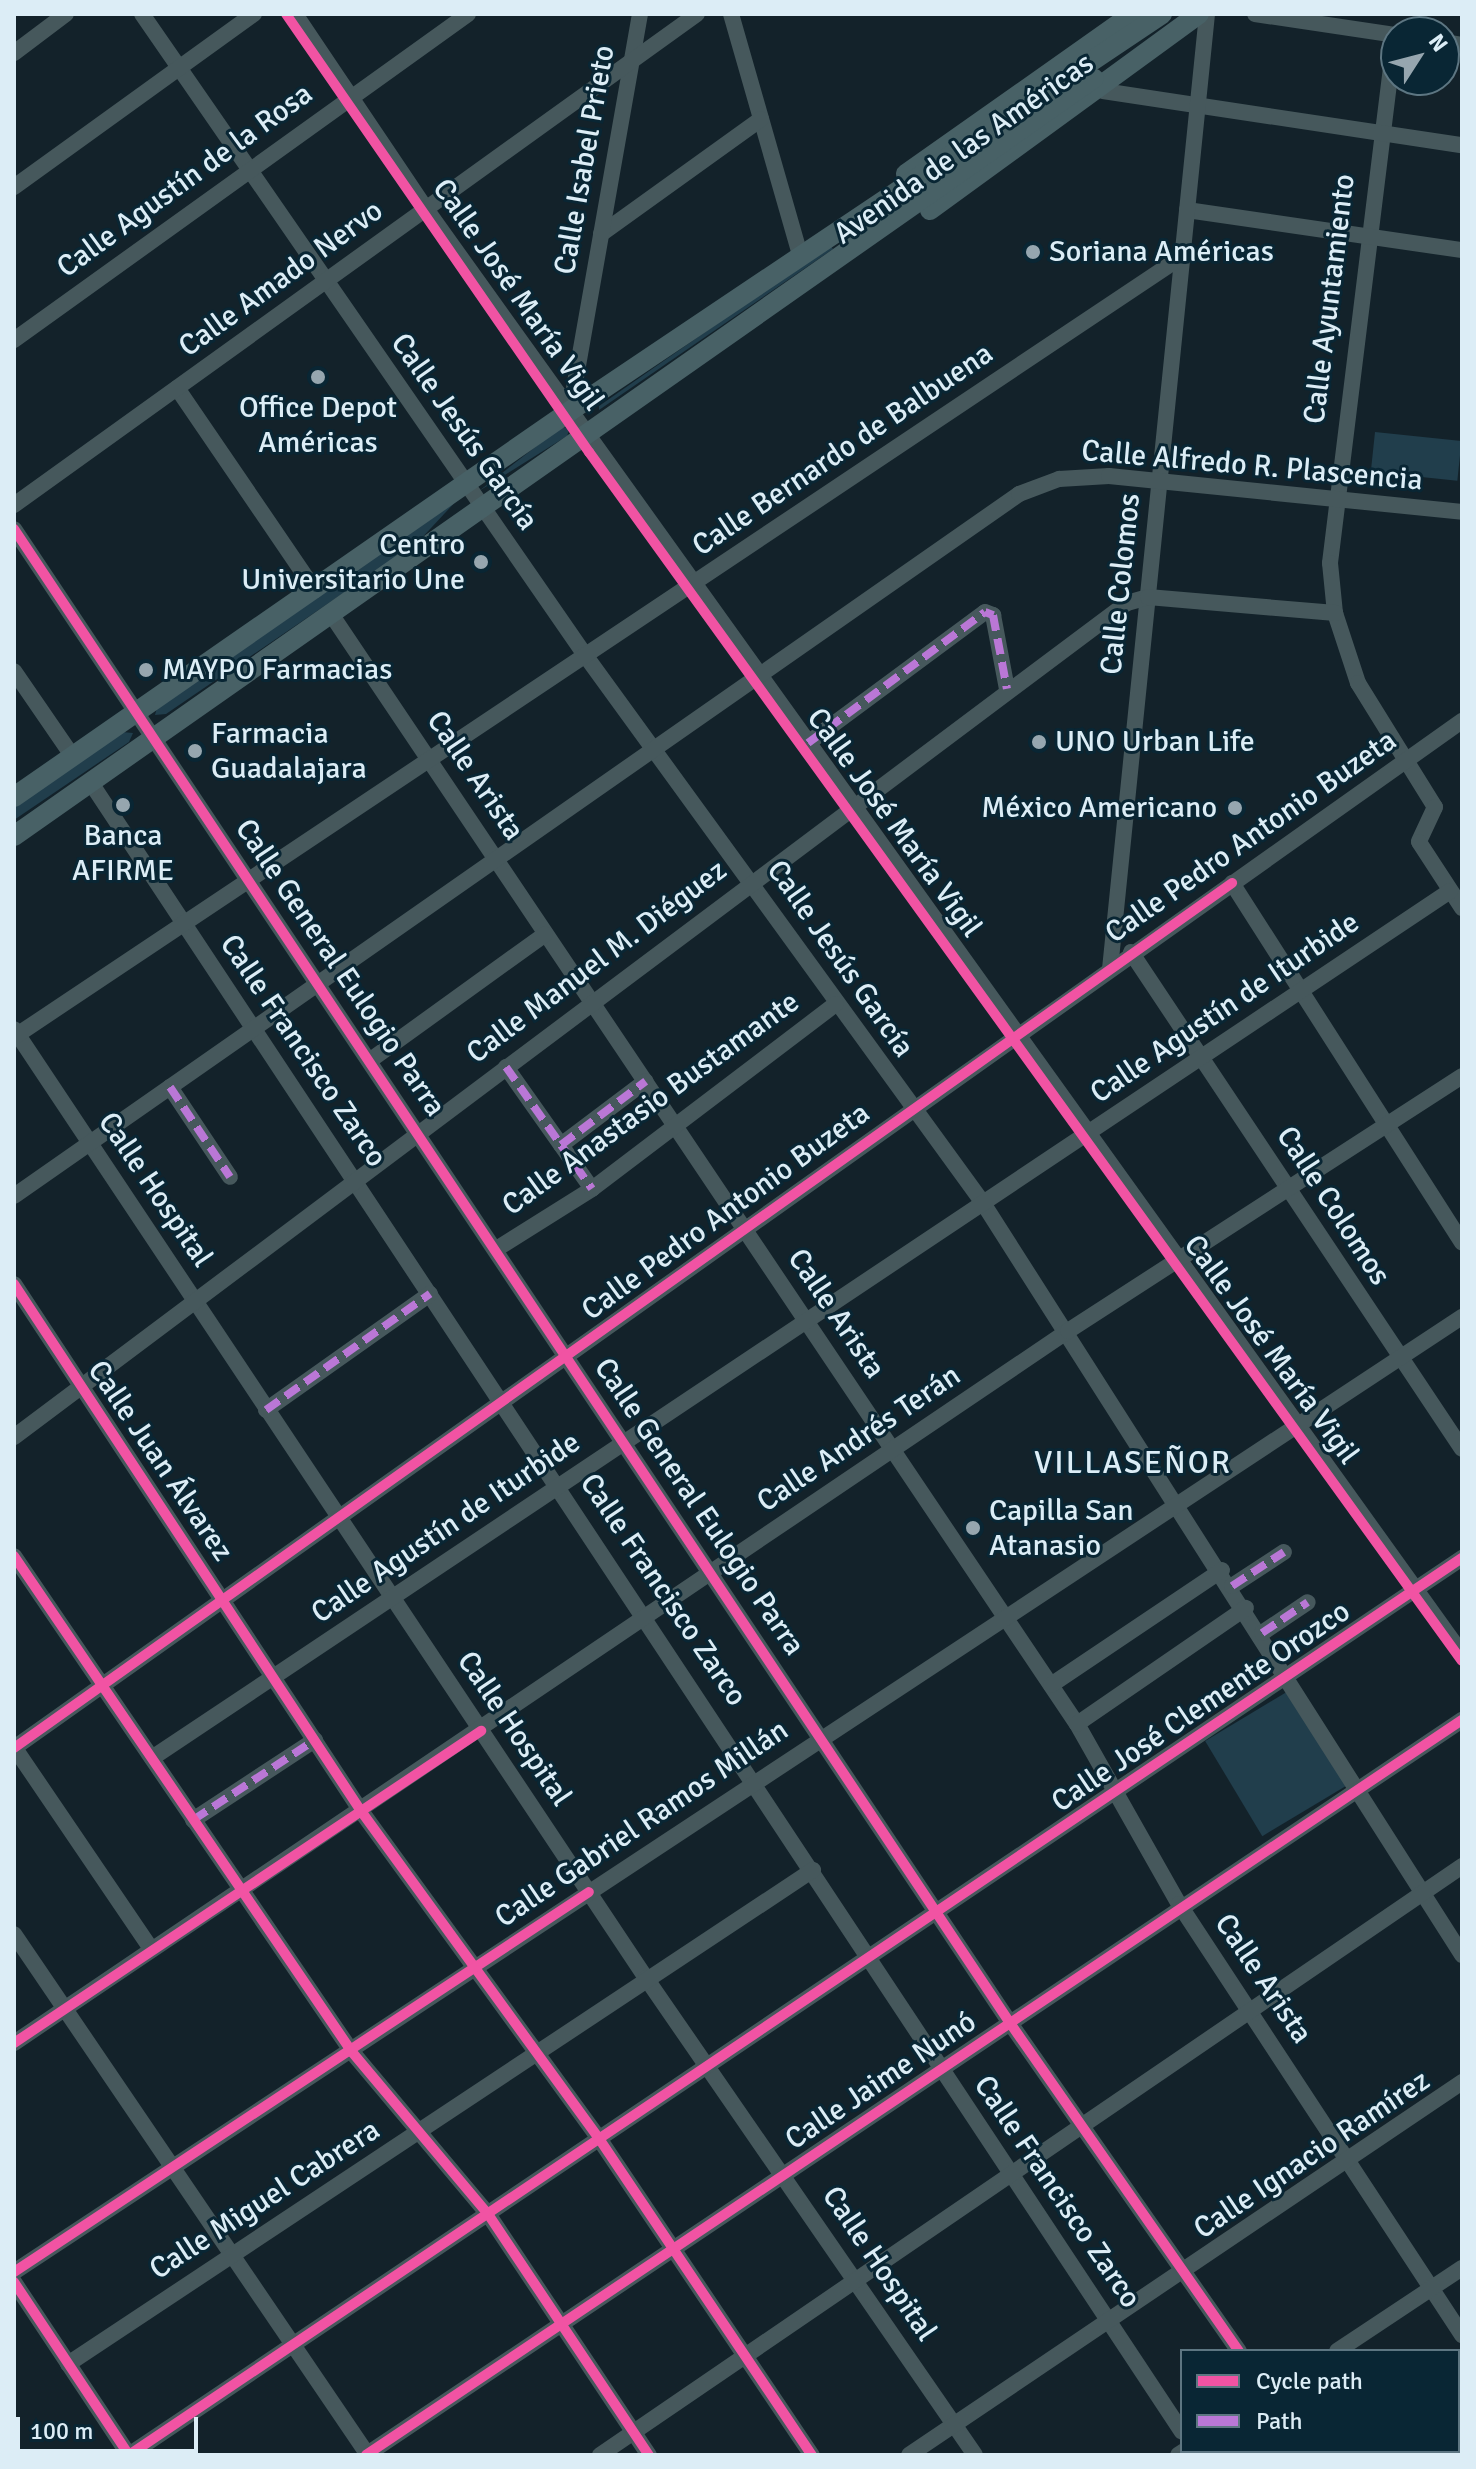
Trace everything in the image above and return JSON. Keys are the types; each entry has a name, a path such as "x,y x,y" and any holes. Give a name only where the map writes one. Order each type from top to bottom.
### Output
{"main road":[{"name":"Avenida de las Américas","path":"809,253 914,168 1133,14"},
{"name":"Avenida de las Américas","path":"14,797 570,411 1162,14"},
{"name":"Avenida de las Américas","path":"14,836 587,434 755,320 775,315 1199,14"}],"street":[{"path":"14,53 66,14"},
{"name":"Calle Jesús García","path":"142,14 585,655 983,1203 1222,1570 1462,1955"},
{"path":"14,187 254,14"},
{"name":"Calle José María Vigil","path":"295,14 426,209 1294,1425 1462,1654"},
{"name":"Calle Agustín de la Rosa","path":"14,340 248,168 468,14"},
{"name":"Calle Isabel Prieto","path":"570,411 640,14"},
{"name":"Calle Amado Nervo","path":"14,505 697,14"},
{"path":"731,14 761,119 809,253"},
{"name":"Calle Colomos","path":"1110,969 1207,14"},
{"path":"1255,14 1380,33"},
{"path":"1098,85 1197,109 1462,145"},
{"name":"Calle Ayuntamiento","path":"1385,96 1334,500 1335,613 1358,683 1436,813 1419,842 1462,908"},
{"path":"601,234 761,119"},
{"path":"1187,210 1462,250"},
{"name":"Calle Bernardo de Balbuena","path":"15,1033 1183,256"},
{"path":"177,388 315,590"},
{"name":"Calle Alfredo R. Plascencia","path":"14,1196 1019,494 1071,478 1160,482 1462,512"},
{"name":"Calle General Eulogio Parra","path":"14,529 627,1440 1010,2023 1238,2349"},
{"name":"Calle Manuel M. Diéguez","path":"14,1437 750,880 1127,603 1148,597 1335,613"},
{"path":"808,743 985,612 993,615 1007,689"},
{"name":"Calle Arista","path":"331,614 1077,1724 1179,1904 1462,2335"},
{"path":"14,671 73,757"},
{"name":"Calle Pedro Antonio Buzeta","path":"14,1748 1131,952 1462,721"},
{"name":"Calle Francisco Zarco","path":"91,783 758,1782 941,2068 1180,2429"},
{"path":"1232,883 1462,1243"},
{"name":"Calle Agustín de Iturbide","path":"152,1758 1450,891"},
{"path":"372,1059 545,934"},
{"name":"Calle Colomos","path":"1131,952 1462,1449"},
{"name":"Calle Anastasio Bustamante","path":"498,1248 592,1189 836,1004"},
{"name":"Calle Hospital","path":"15,1033 646,1978 785,2175 975,2455"},
{"path":"506,1067 592,1189"},
{"name":"Calle Andrés Terán","path":"14,2043 481,1731 1068,1331 1462,1076"},
{"path":"561,1145 646,1081"},
{"path":"170,1087 230,1177"},
{"name":"Calle Juan Álvarez","path":"14,1284 361,1811 472,1970 600,2140 812,2455"},
{"path":"266,1410 430,1294"},
{"name":"Calle Gabriel Ramos Millán","path":"14,2272 352,2052 1177,1500 1462,1317"},
{"path":"1232,1586 1284,1552"},
{"path":"14,1556 352,2052 488,2214 649,2455"},
{"name":"Calle José Clemente Orozco","path":"129,2455 939,1915 1462,1558"},
{"path":"1051,1685 1222,1570"},
{"path":"1262,1633 1308,1602"},
{"path":"1077,1724 1246,1608"},
{"name":"Calle Jaime Nunó","path":"367,2455 1010,2023 1179,1904 1462,1720"},
{"path":"193,1820 315,1740"},
{"path":"14,1748 152,1950"},
{"path":"600,2455 1462,1866"},
{"name":"Calle Miguel Cabrera","path":"68,2364 813,1870"},
{"path":"14,1934 295,2343 367,2455"},
{"name":"Calle Ignacio Ramírez","path":"909,2455 1462,2082"},
{"path":"1340,2349 1462,2268"},
{"path":"14,2282 129,2455"}],"shaded area":[{"path":"830,245 833,249 599,410 599,406"},
{"path":"561,427 570,428 567,436 479,491"},
{"path":"1375,432 1462,441 1457,481 1371,472"},
{"path":"459,498 418,542 166,714 155,715 158,704"},
{"path":"122,732 133,733 129,742 14,820 14,806"},
{"path":"1290,1690 1347,1785 1262,1836 1205,1741"}],"marked path":[{"path":"808,743 985,612 993,615 1007,689"},
{"path":"506,1067 592,1189"},
{"path":"561,1145 646,1081"},
{"path":"170,1087 230,1177"},
{"path":"266,1410 430,1294"},
{"path":"1232,1586 1284,1552"},
{"path":"1262,1633 1308,1602"},
{"path":"193,1820 315,1740"}],"cycle path":[{"path":"286,14 589,452 1462,1661"},
{"path":"14,529 1010,2023 1238,2349"},
{"path":"14,1748 1232,883"},
{"path":"14,1284 361,1811 600,2140 812,2455"},
{"path":"14,1556 352,2052 488,2214 649,2455"},
{"path":"129,2455 1462,1558"},
{"path":"366,2455 1462,1720"},
{"path":"14,2043 481,1731"},
{"path":"14,2272 589,1892"},
{"path":"14,2282 129,2455"}],"place":[{"name":"Soriana Américas","path":"1033,252"},
{"name":"Office Depot Américas","path":"318,377"},
{"name":"Centro Universitario Une","path":"481,562"},
{"name":"MAYPO Farmacias","path":"146,670"},
{"name":"UNO Urban Life","path":"1039,742"},
{"name":"Farmacia Guadalajara","path":"195,751"},
{"name":"Banca AFIRME","path":"123,805"},
{"name":"México Americano","path":"1235,808"},
{"name":"Capilla San Atanasio","path":"973,1528"}],"district":[{"name":"VILLASEÑOR","path":"1133,1463"}]}
